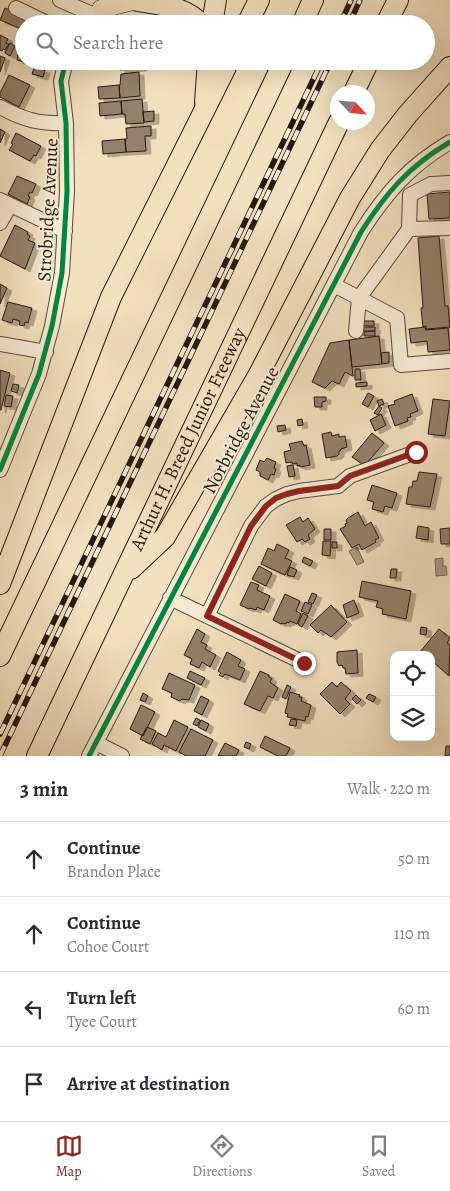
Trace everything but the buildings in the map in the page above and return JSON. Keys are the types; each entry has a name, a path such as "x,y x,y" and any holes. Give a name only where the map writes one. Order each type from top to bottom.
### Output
{"highway":[{"path":"133,0 183,10 190,15"},
{"path":"214,15 216,0"},
{"path":"252,15 259,0"},
{"path":"306,15 313,0"},
{"path":"390,15 398,0"},
{"path":"124,575 166,537 259,374 350,198 391,134 450,67"},
{"path":"204,114 207,70"},
{"path":"0,584 111,297 225,70"},
{"path":"0,656 280,70"},
{"path":"357,85 364,70"},
{"name":"Arthur H. Breed Junior Freeway","path":"37,756 335,130"}],"main road":[{"path":"96,15 137,0"}],"street":[{"path":"60,0 91,15"},
{"path":"16,8 30,15"},
{"name":"Strobridge Avenue","path":"0,470 46,352 62,274 67,192 66,123 61,81 64,70"},
{"path":"0,107 32,122 45,124 66,123"},
{"name":"Norbridge Avenue","path":"89,756 361,232 386,195 405,174 420,161 450,142"},
{"path":"356,331 360,298 409,229 410,195 431,184 450,183"},
{"path":"0,223 5,203 65,231"},
{"path":"409,229 450,228"},
{"path":"334,285 397,318 401,365 450,361"},
{"path":"0,344 46,352"},
{"path":"207,616 251,526 266,506 276,498 299,491 338,486 350,476 416,452"},
{"path":"170,598 304,663"},
{"path":"96,743 122,756"}],"shaded area":[{"path":"357,547 364,562 357,565 349,551"},
{"path":"443,558 443,566 446,566 447,575 436,576 435,559"}],"railway":[{"path":"344,15 351,0"},
{"path":"353,15 360,0"},
{"path":"0,734 318,70"},
{"path":"0,756 327,70"}],"cycle path":[{"path":"0,470 39,374 52,326 62,273 67,192 66,123 61,81 64,70"},
{"path":"89,756 361,232 400,181 422,161 450,142"}],"route":[{"path":"304,663 207,616 251,526 266,506 276,498 299,491 338,486 350,476 416,452"}]}
